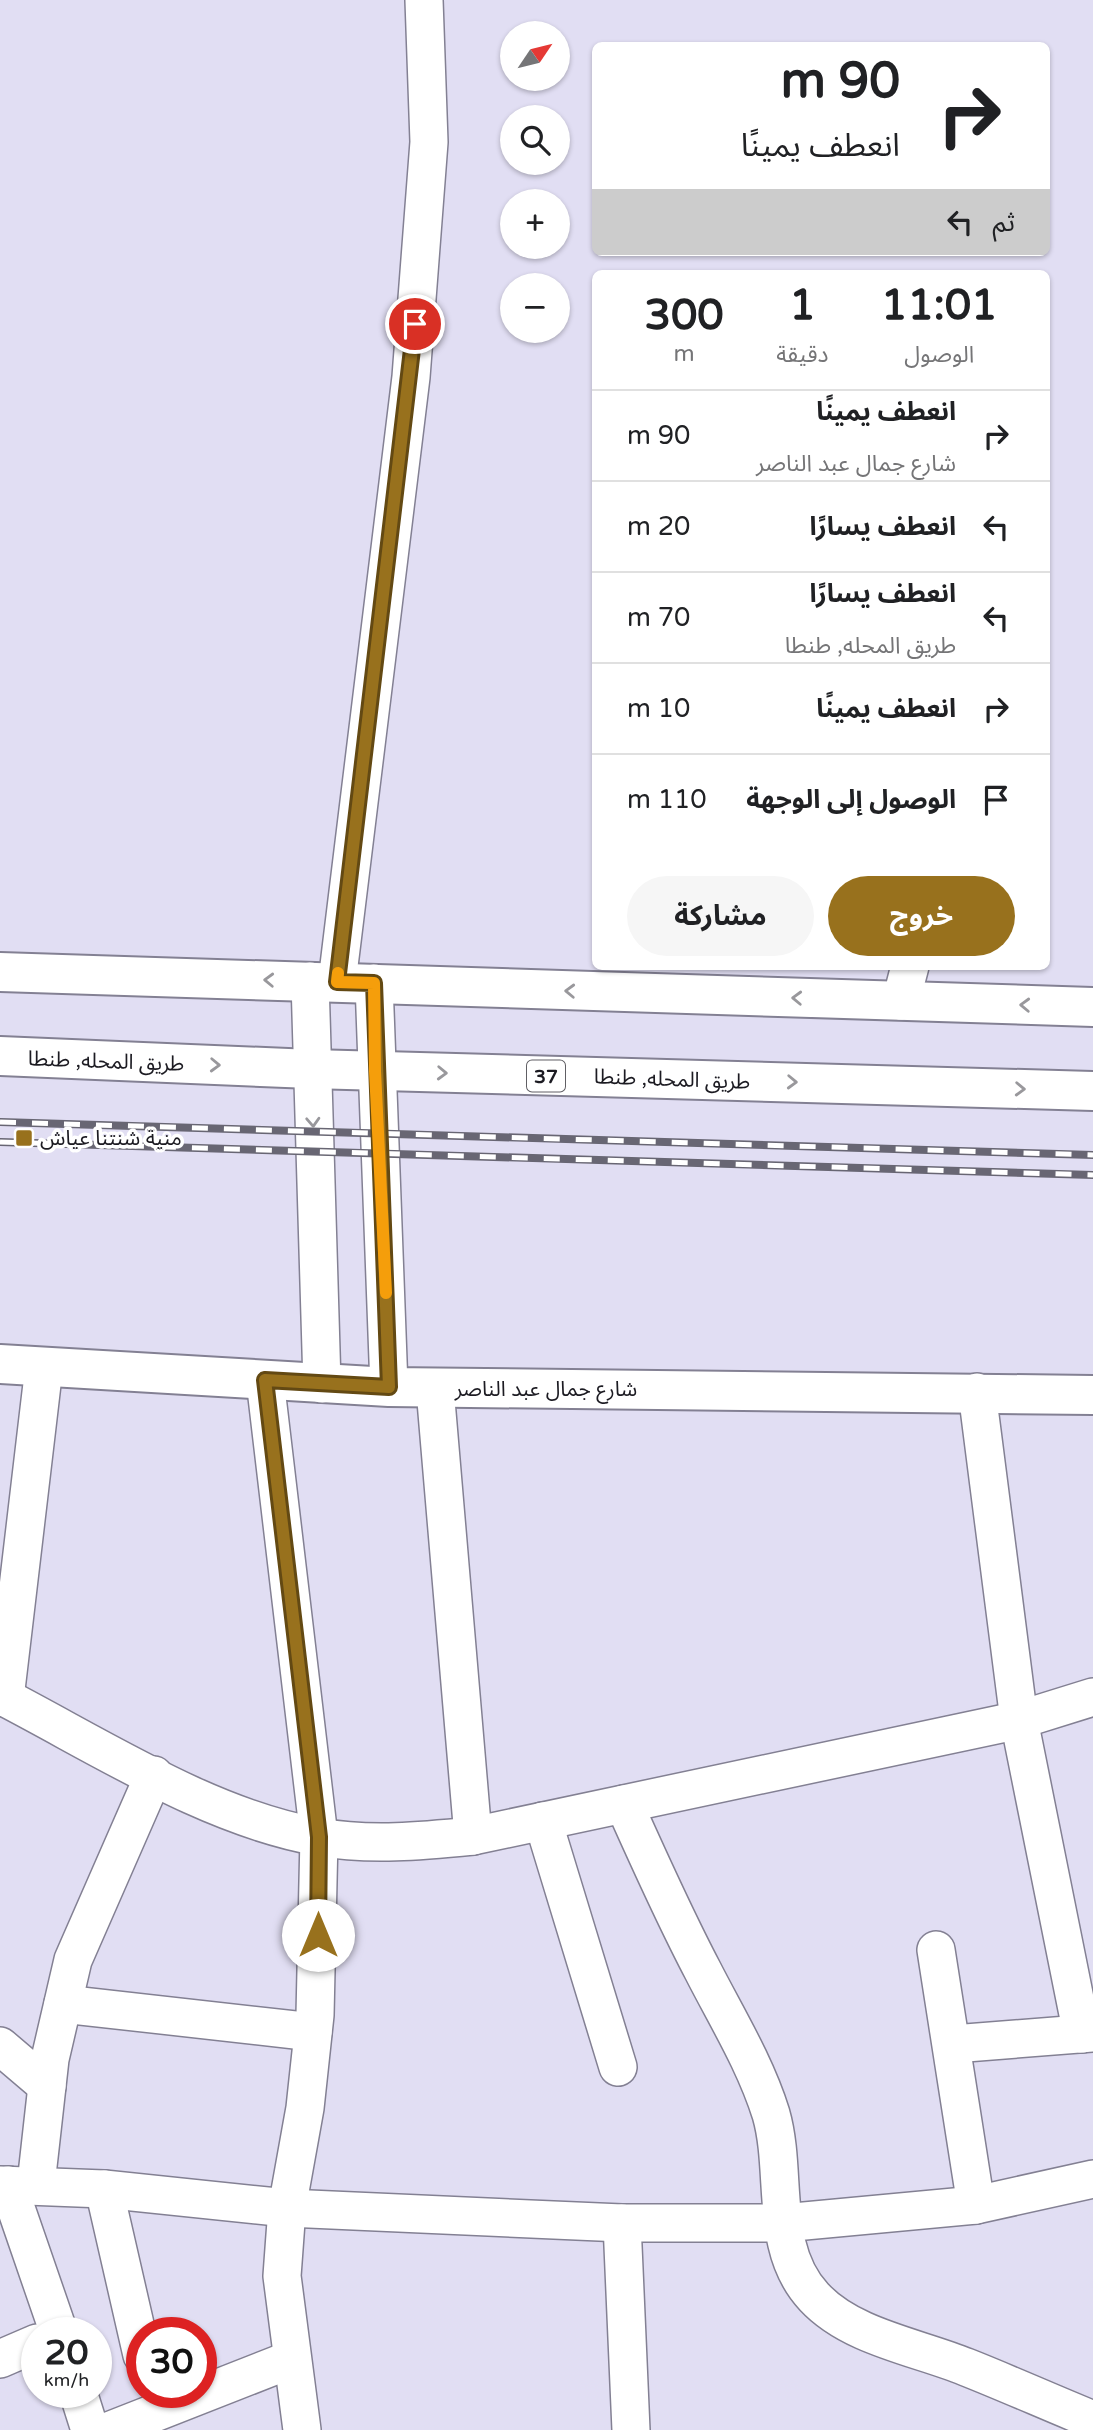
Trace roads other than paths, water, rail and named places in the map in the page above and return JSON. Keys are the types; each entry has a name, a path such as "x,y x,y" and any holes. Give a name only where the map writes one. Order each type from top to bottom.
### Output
{"main road":[{"path":"0,972 374,983 905,984 1093,1007"},
{"name":"طريق المحله, طنطا","path":"0,1056 310,1069 1093,1091"},
{"name":"شارع جمال عبد الناصر","path":"0,1364 389,1387 1093,1395"}],"street":[{"path":"322,1384 310,1069 411,377 429,142 424,0"},
{"path":"374,983 375,1071 389,1387"},
{"path":"44,1367 3,1696 228,1812 319,1837 387,1843 473,1836 1019,1720 1093,1697"},
{"path":"265,1380 319,1837 313,2032 306,2108 287,2208 282,2276 302,2430"},
{"path":"435,1388 473,1836"},
{"path":"953,2044 1088,2034 1019,1720 977,1392"},
{"path":"53,2317 15,2185 47,2086 73,1960 153,1774"},
{"path":"624,1804 663,1893 756,2072 772,2117 779,2161 783,2223 794,2264 813,2296 839,2317 1093,2420"},
{"path":"543,1821 618,2067"},
{"path":"936,1950 953,2044 976,2205"},
{"path":"63,2004 313,2032"},
{"path":"0,2046 47,2086"},
{"path":"15,2185 104,2189 287,2208 622,2223 783,2223 976,2205 1093,2179"},
{"path":"104,2189 133,2317"},
{"path":"622,2223 631,2430"},
{"path":"0,2358 21,2349"},
{"path":"217,2382 292,2359"},
{"path":"83,2408 90,2430"},
{"path":"111,2430 144,2408"}],"railway":[{"path":"0,1122 1093,1155"},
{"path":"0,1142 1093,1175"}],"place":[{"name":"منية شنتنا عياش","path":"24,1138"}]}
